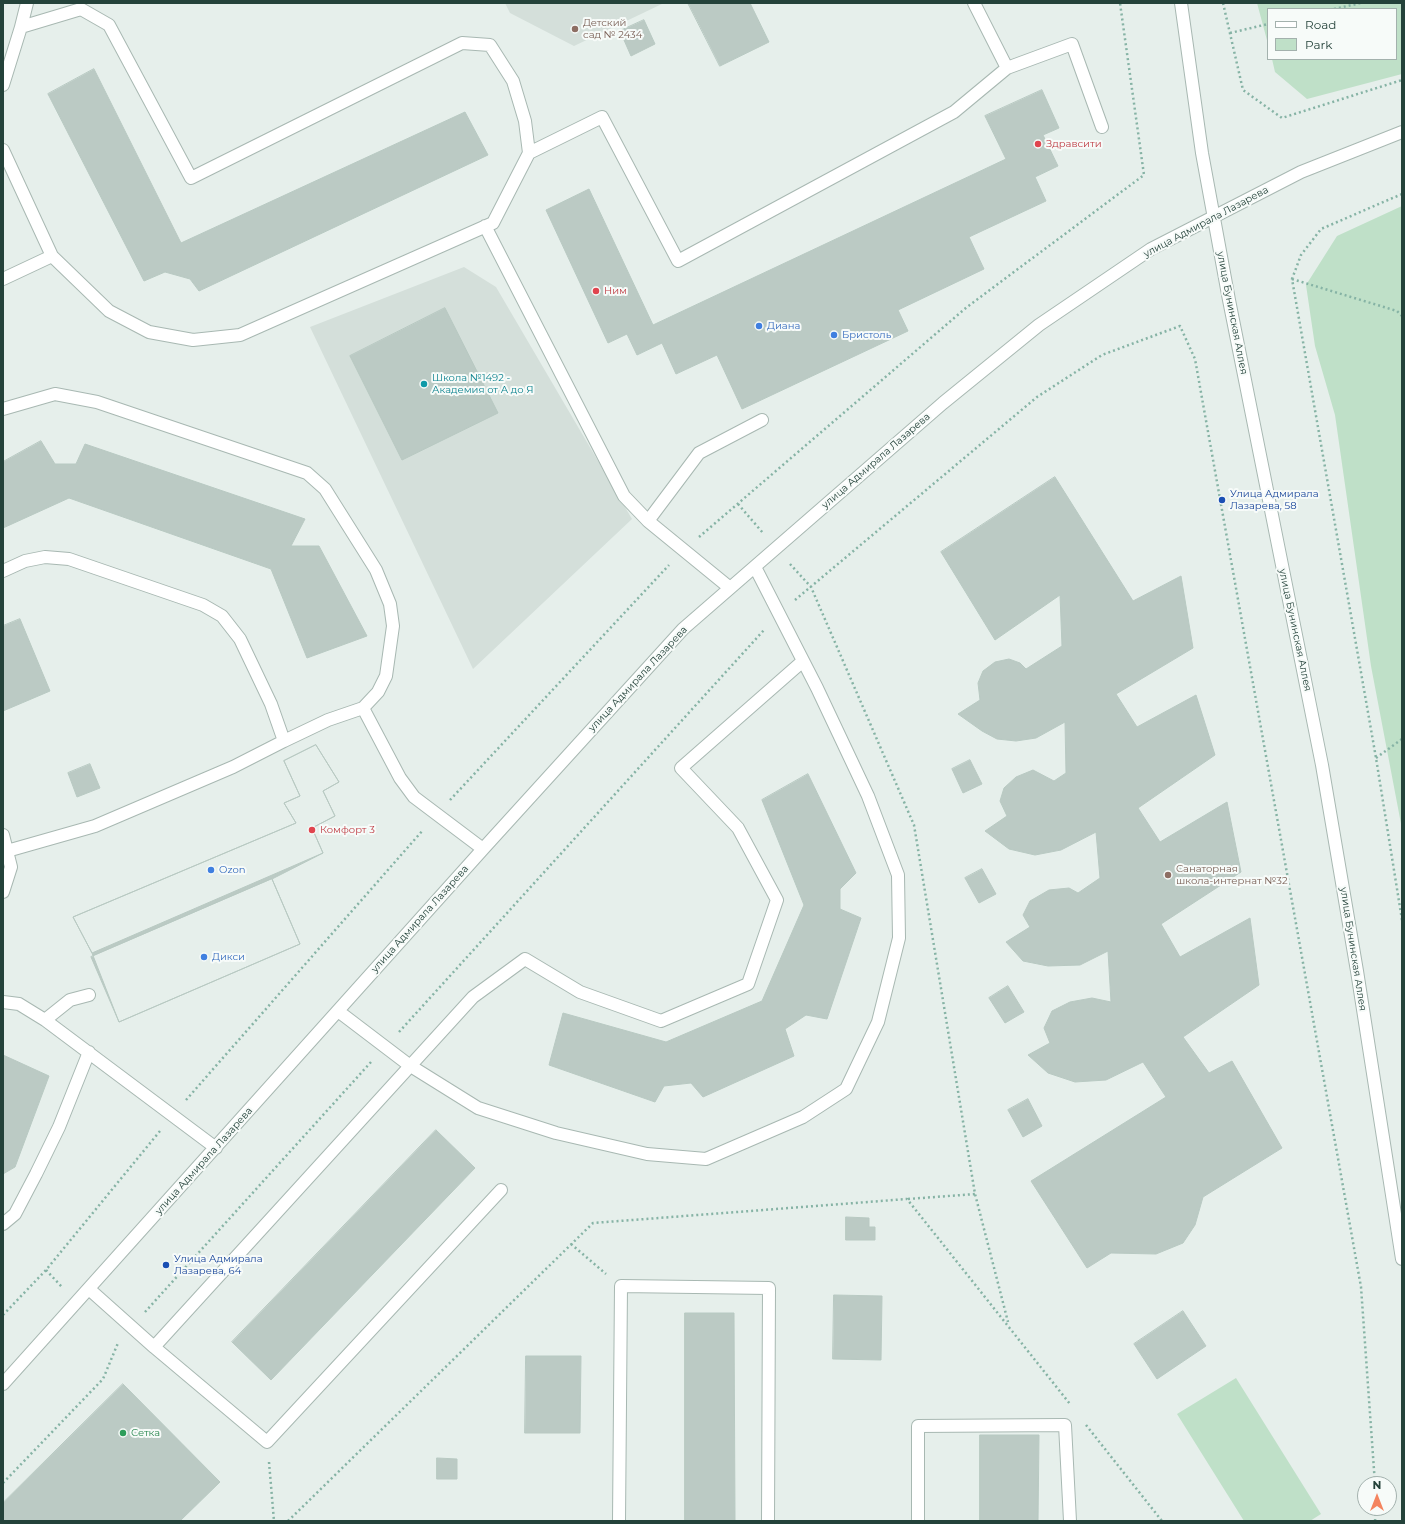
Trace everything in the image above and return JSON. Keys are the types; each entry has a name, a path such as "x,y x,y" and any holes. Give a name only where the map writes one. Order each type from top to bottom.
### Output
{"street":[{"path":"3,85 27,3"},
{"path":"974,3 1007,68"},
{"name":"улица Бунинская Аллея","path":"1181,3 1202,153 1263,475 1322,765 1358,971 1402,1259"},
{"path":"3,150 52,256 109,311 149,332 193,340 240,335 493,223 528,153 525,121 513,81 490,45 462,43 191,178 109,26 82,10 21,27"},
{"path":"528,153 602,117 678,261 954,112 1007,68 1072,44 1102,127"},
{"name":"улица Адмирала Лазарева","path":"3,1384 483,849 683,629 943,403 1039,325 1151,249 1301,172 1402,132"},
{"path":"485,226 624,496 648,521 730,588"},
{"path":"3,279 52,256"},
{"path":"3,409 12,405 55,394 97,402 307,473 325,489 376,570 390,604 393,626 386,676 378,692 363,708 328,720 233,767 95,826 7,851"},
{"path":"648,521 699,453 762,420"},
{"path":"3,570 25,561 45,557 69,559 203,605 222,616 240,639 271,704 284,741"},
{"path":"338,1011 409,1065 478,1108 542,1129 647,1154 706,1159 803,1117 846,1089 878,1022 899,938 898,875 868,796 803,661 755,567"},
{"path":"154,1347 409,1065 473,997 525,959 580,992 661,1021 748,984 777,900 738,828 681,768 803,661"},
{"path":"363,708 400,778 414,797 483,849"},
{"path":"3,835 11,867 3,892"},
{"path":"45,1020 70,1000 89,995"},
{"path":"3,1002 19,1004 45,1020 216,1148"},
{"path":"3,1224 15,1214 36,1174 59,1127 89,1052"},
{"path":"89,1289 154,1347 267,1442 501,1190"},
{"path":"619,1521 622,1286 769,1288 768,1521"},
{"path":"918,1521 918,1426 1065,1425 1070,1521"}],"path":[{"path":"3,1315 46,1270 173,1116 436,814 683,550 967,307 1144,175 1120,3"},
{"path":"1223,3 1243,90 1282,118 1402,80"},
{"path":"1338,8 1360,3"},
{"path":"1230,33 1267,24"},
{"path":"1402,194 1321,229 1301,255 1292,279 1376,758 1402,920"},
{"path":"1292,279 1397,311 1402,316"},
{"path":"3,1483 103,1379 118,1343 132,1327 779,614 1037,397 1102,355 1180,326 1195,359 1361,1287 1374,1476"},
{"path":"811,587 914,825 975,1194 1008,1324"},
{"path":"1376,758 1402,739"},
{"path":"288,1521 593,1223 975,1194"},
{"path":"908,1199 1072,1406"},
{"path":"571,1244 622,1286"},
{"path":"1081,1419 1162,1521"},
{"path":"267,1442 274,1521"}],"shaded area":[{"name":"Детский сад № 2434","path":"505,3 664,3 574,46 510,13"},
{"path":"464,267 496,287 632,519 473,669 310,327"}],"green space":[{"path":"1257,3 1402,3 1402,74 1307,99 1275,72 1272,60 1397,60 1397,8 1267,8 1267,40"},
{"path":"1402,206 1402,829 1371,666 1335,415 1315,346 1306,285 1337,236"},
{"path":"1236,1378 1321,1514 1310,1521 1244,1521 1177,1414"}],"building":[{"path":"688,3 750,3 769,42 720,66"},
{"path":"644,20 655,44 631,56 620,31"},
{"path":"94,69 181,243 465,112 488,155 199,291 190,279 165,272 144,281 48,94"},
{"path":"1042,90 1059,128 1043,135 1058,166 1035,177 1046,201 969,237 984,269 898,310 908,331 742,409 717,355 676,374 662,343 637,355 627,334 608,343 546,210 589,189 653,325 1006,159 985,116"},
{"name":"Школа №1492 - Академия от А до Я","path":"445,308 498,413 402,460 350,356"},
{"path":"41,441 55,464 76,464 85,444 305,519 291,546 319,546 367,636 307,658 271,569 69,498 3,528 3,462"},
{"name":"Санаторная школа-интернат №32","path":"1055,477 1133,601 1181,576 1193,648 1116,694 1137,727 1196,695 1215,755 1138,808 1160,842 1227,802 1241,872 1161,924 1180,957 1250,918 1259,985 1183,1037 1209,1073 1232,1061 1282,1148 1203,1197 1195,1225 1183,1243 1156,1254 1111,1253 1087,1268 1031,1181 1166,1097 1143,1062 1106,1080 1075,1082 1048,1073 1028,1055 1050,1043 1044,1028 1052,1011 1070,1002 1092,998 1111,1002 1108,951 1080,965 1048,966 1023,961 1006,942 1030,927 1023,915 1030,901 1049,890 1069,888 1078,893 1100,878 1096,832 1061,850 1035,855 1009,849 985,831 1007,816 1000,801 1004,788 1016,777 1033,770 1054,781 1066,773 1065,722 1036,738 1016,741 997,739 982,731 958,714 980,700 978,683 983,671 995,662 1009,659 1020,663 1026,669 1062,646 1060,595 995,640 941,552"},
{"path":"20,619 50,691 3,711 3,626"},
{"path":"316,745 339,782 323,791 335,816 312,828 323,853 92,953 73,917 296,823 284,803 300,796 284,761"},
{"path":"316,745 339,782 323,791 335,816 312,828 323,853 272,879 300,944 119,1022 92,953 73,917 296,823 284,803 300,796 284,761"},
{"path":"970,760 982,784 963,793 952,769"},
{"path":"90,764 100,788 77,797 68,773"},
{"path":"808,774 856,873 840,889 840,909 861,918 827,1019 806,1015 785,1029 794,1056 703,1097 691,1083 664,1086 655,1102 549,1065 563,1013 666,1042 762,1001 804,905 762,800"},
{"path":"982,869 996,894 979,903 965,878"},
{"path":"272,879 300,944 119,1022 91,957"},
{"path":"1008,986 1024,1012 1005,1023 989,998"},
{"path":"3,1055 49,1076 15,1167 3,1174"},
{"path":"1028,1099 1042,1126 1023,1137 1008,1110"},
{"path":"436,1130 475,1168 271,1380 232,1342"},
{"path":"846,1217 869,1218 869,1227 875,1227 875,1240 846,1240"},
{"path":"834,1295 882,1296 881,1360 833,1359"},
{"path":"1183,1311 1206,1346 1157,1379 1134,1344"},
{"path":"685,1313 734,1313 735,1521 685,1521"},
{"path":"526,1356 581,1356 580,1433 525,1433"},
{"name":"Сетка","path":"123,1384 220,1482 180,1521 3,1521 3,1503"},
{"path":"980,1435 1039,1435 1038,1521 980,1521"},
{"path":"437,1458 457,1459 457,1479 437,1479"}],"place":[{"name":"Детский сад № 2434","path":"575,29"},
{"name":"Здравсити","path":"1038,144"},
{"name":"Ним","path":"596,291"},
{"name":"Диана","path":"759,326"},
{"name":"Бристоль","path":"834,335"},
{"name":"Школа №1492 - Академия от А до Я","path":"424,384"},
{"name":"Улица Адмирала Лазарева, 58","path":"1222,500"},
{"name":"Комфорт 3","path":"312,830"},
{"name":"Ozon","path":"211,870"},
{"name":"Санаторная школа-интернат №32","path":"1168,875"},
{"name":"Дикси","path":"204,957"},
{"name":"Улица Адмирала Лазарева, 64","path":"166,1265"},
{"name":"Сетка","path":"123,1433"}]}
